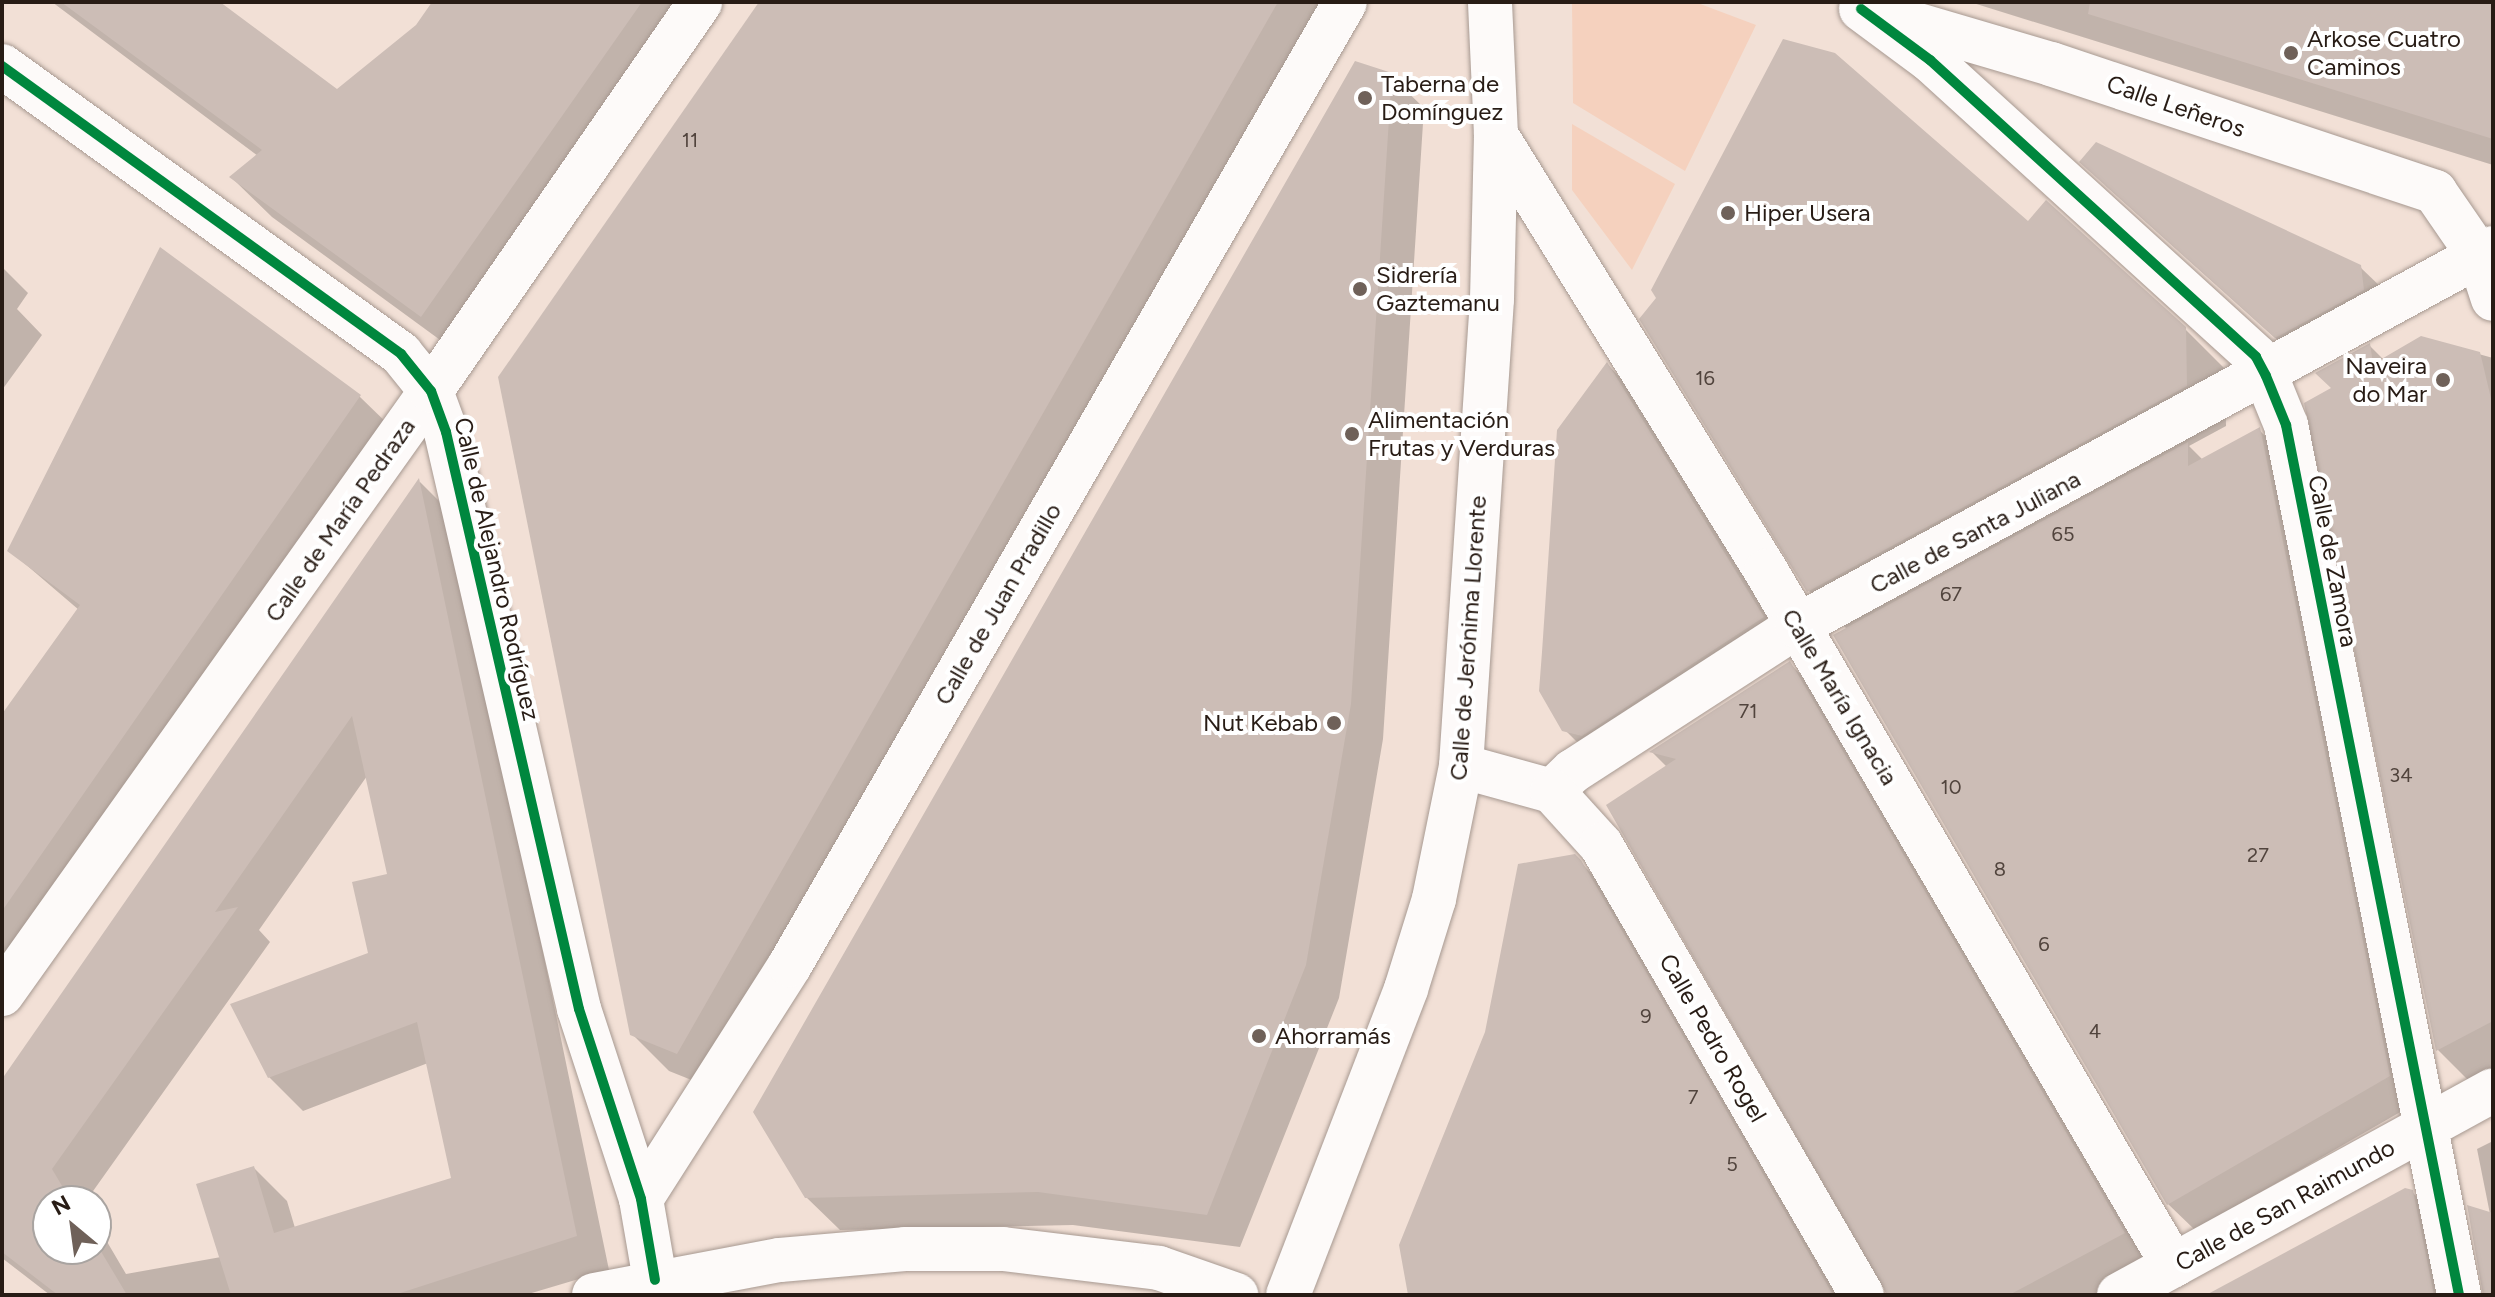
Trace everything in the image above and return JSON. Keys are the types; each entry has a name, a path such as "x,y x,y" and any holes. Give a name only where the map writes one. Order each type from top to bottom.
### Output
{"street":[{"name":"Calle de María Pedraza","path":"2,994 431,391 700,2"},
{"name":"Calle de Juan Pradillo","path":"641,1199 790,965 1345,2"},
{"name":"Calle de Jerónima Llorente","path":"1288,1295 1406,989 1434,899 1461,766 1492,299 1496,135 1490,2"},
{"name":"Calle Leñeros","path":"1851,5 2051,64 2435,192 2486,252 2493,299"},
{"name":"Calle de Zamora","path":"1851,5 1930,60 2020,146 2256,357 2266,376 2286,425 2459,1295"},
{"path":"2020,146 2002,104 2010,83 2051,64"},
{"name":"Calle de Alejandro Rodríguez","path":"2,66 401,354 431,391 446,432 579,1009 641,1199 655,1280"},
{"name":"Calle María Ignacia","path":"1496,135 1797,626 2173,1265"},
{"name":"Calle de Santa Juliana","path":"1552,791 1573,771 1797,626 2266,376 2486,252"},
{"path":"1461,766 1552,791"},
{"name":"Calle Pedro Rogel","path":"1552,791 1601,845 1862,1295"},
{"name":"Calle de San Raimundo","path":"2119,1295 2493,1090"},
{"path":"594,1295 655,1280 780,1260 905,1249 1003,1249 1159,1268 1236,1295"}],"shaded area":[{"path":"1572,2 1695,2 1756,25 1685,171 1573,103"},
{"path":"1572,124 1675,184 1632,270 1572,190"}],"building":[{"path":"61,2 220,2 337,89 416,25 432,2 642,2 421,317 229,177 262,150"},
{"path":"759,2 1278,2 677,1054 630,1035 498,377"},
{"path":"2090,2 2493,2 2493,139 2088,14"},
{"path":"1783,39 1835,53 2028,221 2046,200 2186,327 2187,386 1807,592 1639,319 1656,298 1651,290"},
{"path":"1355,61 1392,73 1351,704 1306,965 1207,1215 1038,1192 805,1198 753,1112"},
{"path":"2096,142 2361,265 2364,290 2275,338 2079,162"},
{"path":"160,247 361,395 2,911 2,714 80,605 7,551"},
{"path":"2421,336 2480,352 2493,407 2493,1021 2436,1051 2304,403 2331,388 2315,373 2370,343 2373,364"},
{"path":"1607,362 1764,617 1582,736 1562,731 1539,691 1557,430"},
{"path":"2260,427 2390,1076 2167,1205 1833,635 2188,442 2188,466"},
{"path":"419,478 577,1236 394,1295 231,1295 196,1184 254,1166 274,1233 451,1178 417,1022 268,1078 230,1004 368,953 352,882 387,874 352,716 215,912 238,907 52,1169 62,1185 32,1185 32,1265 109,1265 127,1295 58,1295 2,1252 2,1079"},
{"path":"1790,661 2125,1233 2009,1295 1887,1295 1606,805 1676,759 1649,752"},
{"path":"1575,854 1833,1295 1408,1295 1399,1245 1485,1032 1518,864"},
{"path":"2405,1188 2413,1190 2434,1295 2206,1295"},
{"path":"2467,1205 2493,1213 2493,1295 2483,1295"}],"cycle path":[{"path":"1861,9 1930,60 2256,357 2266,376 2286,425 2459,1295"},
{"path":"2,66 401,354 431,391 446,432 579,1009 641,1199 655,1280"}],"place":[{"name":"Arkose Cuatro Caminos","path":"2291,53"},
{"name":"Taberna de Domínguez","path":"1365,98"},
{"name":"Hiper Usera","path":"1728,213"},
{"name":"Sidrería Gaztemanu","path":"1360,289"},
{"name":"Naveira do Mar","path":"2443,380"},
{"name":"Alimentación Frutas y Verduras","path":"1352,434"},
{"name":"Nut Kebab","path":"1334,723"},
{"name":"Ahorramás","path":"1259,1036"}]}
